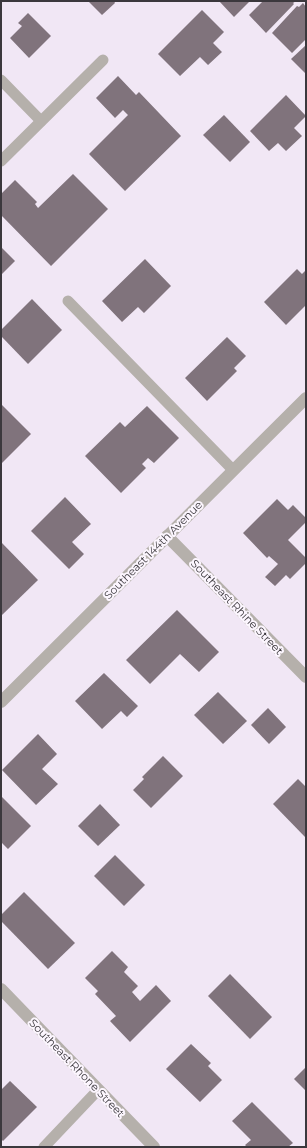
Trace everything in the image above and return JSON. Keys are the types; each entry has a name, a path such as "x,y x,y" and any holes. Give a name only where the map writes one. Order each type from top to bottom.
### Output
{"street":[{"name":"Southeast 144th Avenue","path":"1,702 306,398"},
{"name":"Southeast Rhine Street","path":"168,536 306,678"},
{"name":"Southeast Rhone Street","path":"1,989 154,1147"}],"lane":[{"path":"1,161 103,60"},
{"path":"1,80 41,121"},
{"path":"68,301 233,470"},
{"path":"44,1147 98,1090"}],"building":[{"path":"88,1 114,1 115,3 102,15"},
{"path":"219,1 250,1 234,17"},
{"path":"263,1 296,1 266,33 249,15"},
{"path":"303,3 306,7 306,39 292,53 272,33 297,6 299,7"},
{"path":"202,10 224,32 213,43 222,52 208,65 200,57 180,76 158,54"},
{"path":"28,13 51,36 29,58 10,38 22,26 18,23"},
{"path":"306,45 306,74 291,59"},
{"path":"118,76 136,95 139,92 181,136 125,191 89,154 128,115 123,110 115,118 96,98"},
{"path":"286,95 306,116 294,128 302,136 286,151 278,143 269,151 250,131"},
{"path":"224,115 250,142 230,162 203,135"},
{"path":"73,174 108,209 51,266 1,215 1,194 15,180 37,202 35,204 38,208"},
{"path":"1,247 15,261 1,275"},
{"path":"145,259 171,286 144,313 138,307 122,322 102,301"},
{"path":"297,269 302,274 306,270 306,305 286,325 264,302"},
{"path":"32,299 62,330 28,364 1,336 1,330"},
{"path":"227,337 246,356 234,368 237,371 207,401 185,378"},
{"path":"1,404 31,434 1,464"},
{"path":"147,406 179,438 154,463 148,458 142,464 146,468 121,493 85,456 120,422 125,427"},
{"path":"65,497 91,524 72,542 84,554 69,569 31,531"},
{"path":"277,499 288,510 293,505 306,518 306,522 288,540 306,558 306,563 290,579 286,575 275,586 265,577 278,564 269,556 267,558 243,533"},
{"path":"1,542 38,580 1,616"},
{"path":"177,610 219,652 199,672 180,654 150,684 126,660"},
{"path":"104,673 138,706 127,717 121,711 102,729 75,701"},
{"path":"218,692 247,721 223,744 194,715"},
{"path":"268,708 286,727 269,744 251,725"},
{"path":"38,734 57,754 42,769 58,784 36,805 2,770"},
{"path":"163,756 183,776 151,808 133,790 144,779 142,777"},
{"path":"298,779 306,787 306,838 273,804"},
{"path":"1,796 31,826 8,849 2,843 1,844"},
{"path":"100,804 120,825 98,846 78,826"},
{"path":"115,855 145,885 124,906 94,876"},
{"path":"24,892 75,943 48,969 1,921 1,915"},
{"path":"112,951 128,967 124,972 138,986 132,992 140,1001 156,985 171,1001 130,1042 110,1021 116,1016 95,994 98,991 85,978"},
{"path":"230,974 272,1017 250,1039 208,996"},
{"path":"191,1044 211,1063 208,1066 222,1080 200,1102 166,1069"},
{"path":"306,1067 306,1091 294,1079"},
{"path":"10,1081 37,1107 3,1141 1,1139 1,1090"},
{"path":"252,1102 293,1143 288,1147 247,1147 245,1145 251,1140 232,1121"}]}
